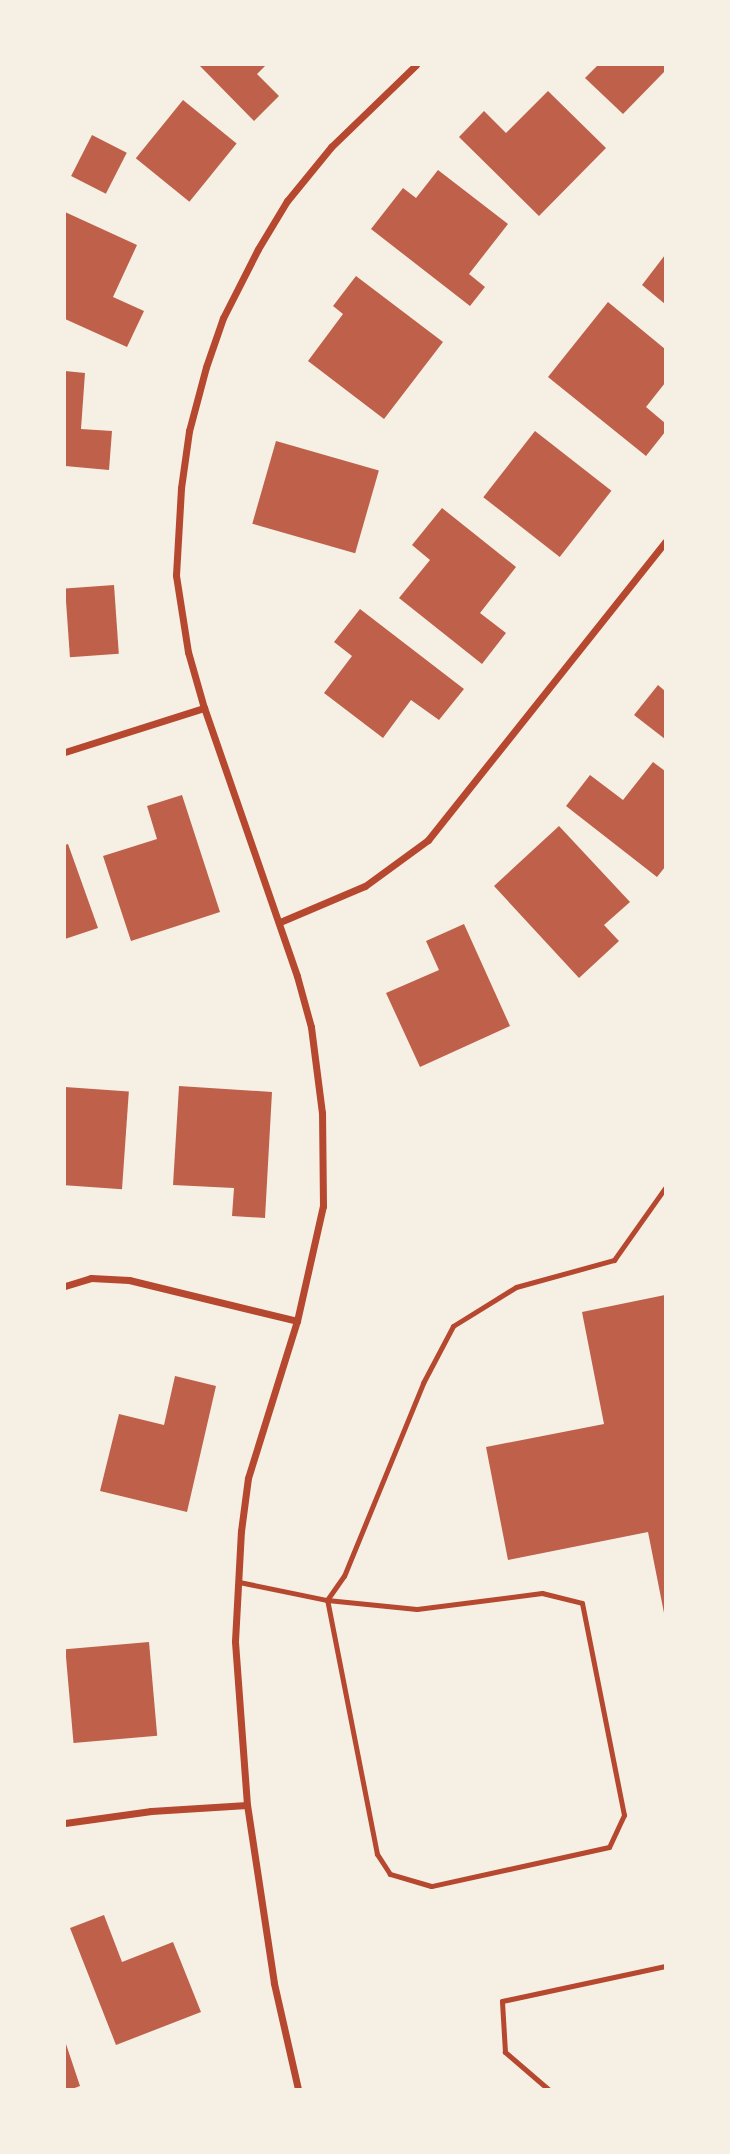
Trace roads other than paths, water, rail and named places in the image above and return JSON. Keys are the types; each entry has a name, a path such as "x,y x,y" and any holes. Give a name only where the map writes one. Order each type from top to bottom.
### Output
{"street":[{"path":"298,2089 274,1983 247,1805 235,1641 240,1531 248,1478 297,1321 323,1206 322,1113 311,1027 280,922 188,652 176,575 181,488 188,431 223,318 287,201 331,147 416,65"},
{"path":"280,922 365,886 428,840 665,542"},
{"path":"65,752 205,708"},
{"path":"65,1286 91,1278 129,1280 297,1321"},
{"path":"65,1823 151,1811 247,1805"}],"lane":[{"path":"239,1582 327,1600 417,1609 542,1593 582,1603 624,1815 609,1847 431,1886 390,1874 377,1854 327,1600 344,1576 423,1383 453,1326 516,1287 614,1260 665,1188"},
{"path":"548,2089 505,2052 502,2000 665,1966"}]}
